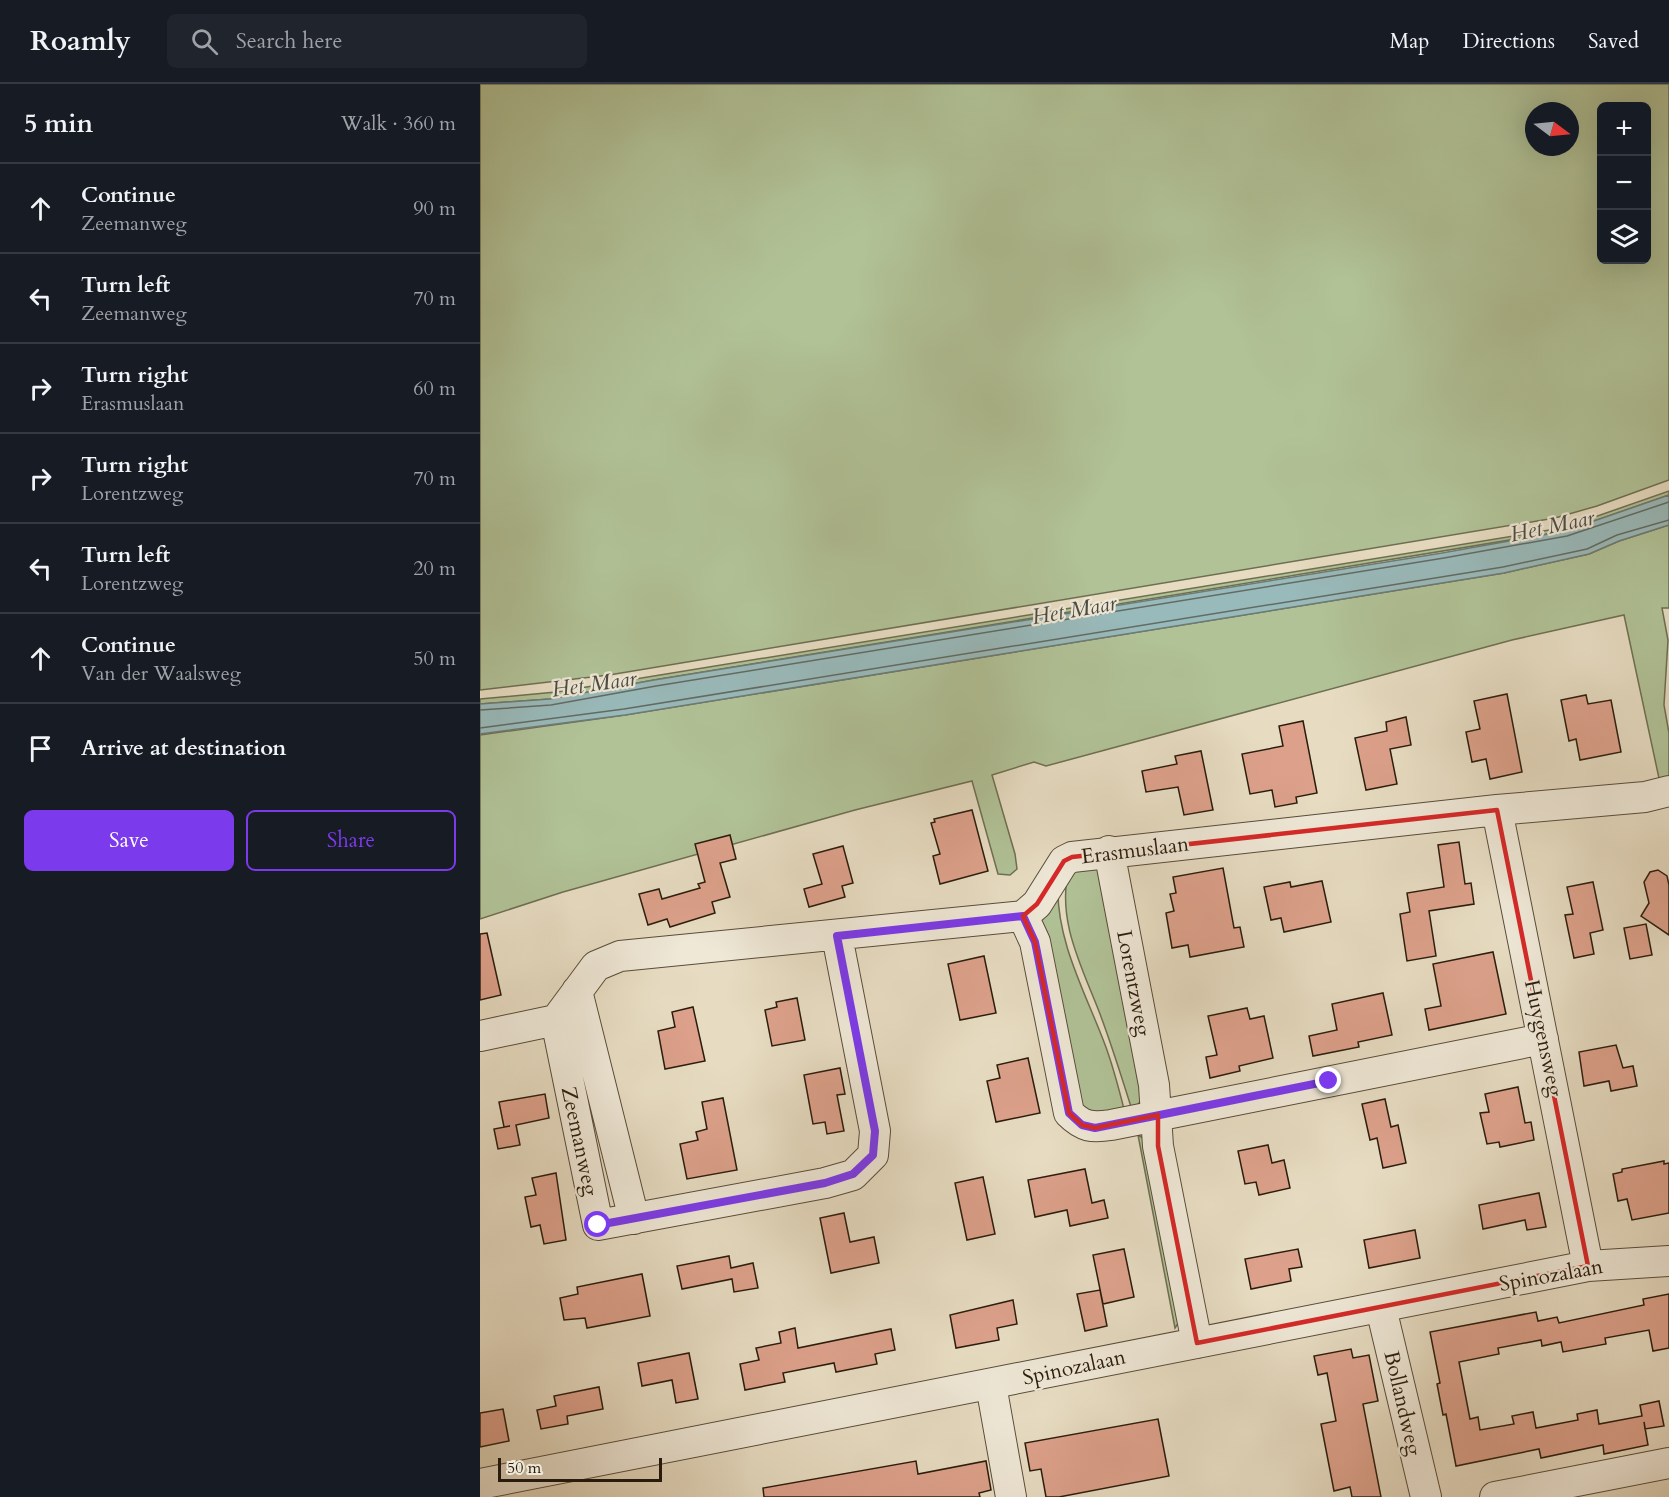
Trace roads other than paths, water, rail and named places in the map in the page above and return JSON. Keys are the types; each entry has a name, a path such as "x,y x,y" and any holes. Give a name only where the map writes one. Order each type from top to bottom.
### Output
{"street":[{"name":"Erasmuslaan","path":"1023,916 1037,904 1064,861 1072,857 1109,851 1497,810 1645,797 1669,791"},
{"name":"Huygensweg","path":"1497,810 1588,1266"},
{"name":"Lorentzweg","path":"1109,851 1158,1115 1158,1146 1197,1343"},
{"path":"480,1036 556,1020 596,966 620,956 1023,916 1035,942 1069,1113 1082,1125 1095,1128 1543,1040"},
{"name":"Zeemanweg","path":"556,1020 598,1225 825,1183 853,1174 873,1155 875,1131 837,936"},
{"name":"Zeemanweg","path":"577,991 634,1219"},
{"name":"Spinozalaan","path":"480,1484 1588,1266 1669,1261"},
{"name":"Bollandweg","path":"1381,1308 1426,1497"},
{"path":"991,1385 1011,1497"},
{"path":"1495,1497 1669,1463"}],"water":[{"path":"1669,495 1669,525 1619,541 1589,554 1504,573 625,715 480,734 480,704 550,699 654,680 1442,553 1565,531"}],"water label":[{"name":"Het Maar","path":"1552,525"},
{"name":"Het Maar","path":"1074,609"},
{"name":"Het Maar","path":"594,683"}]}
